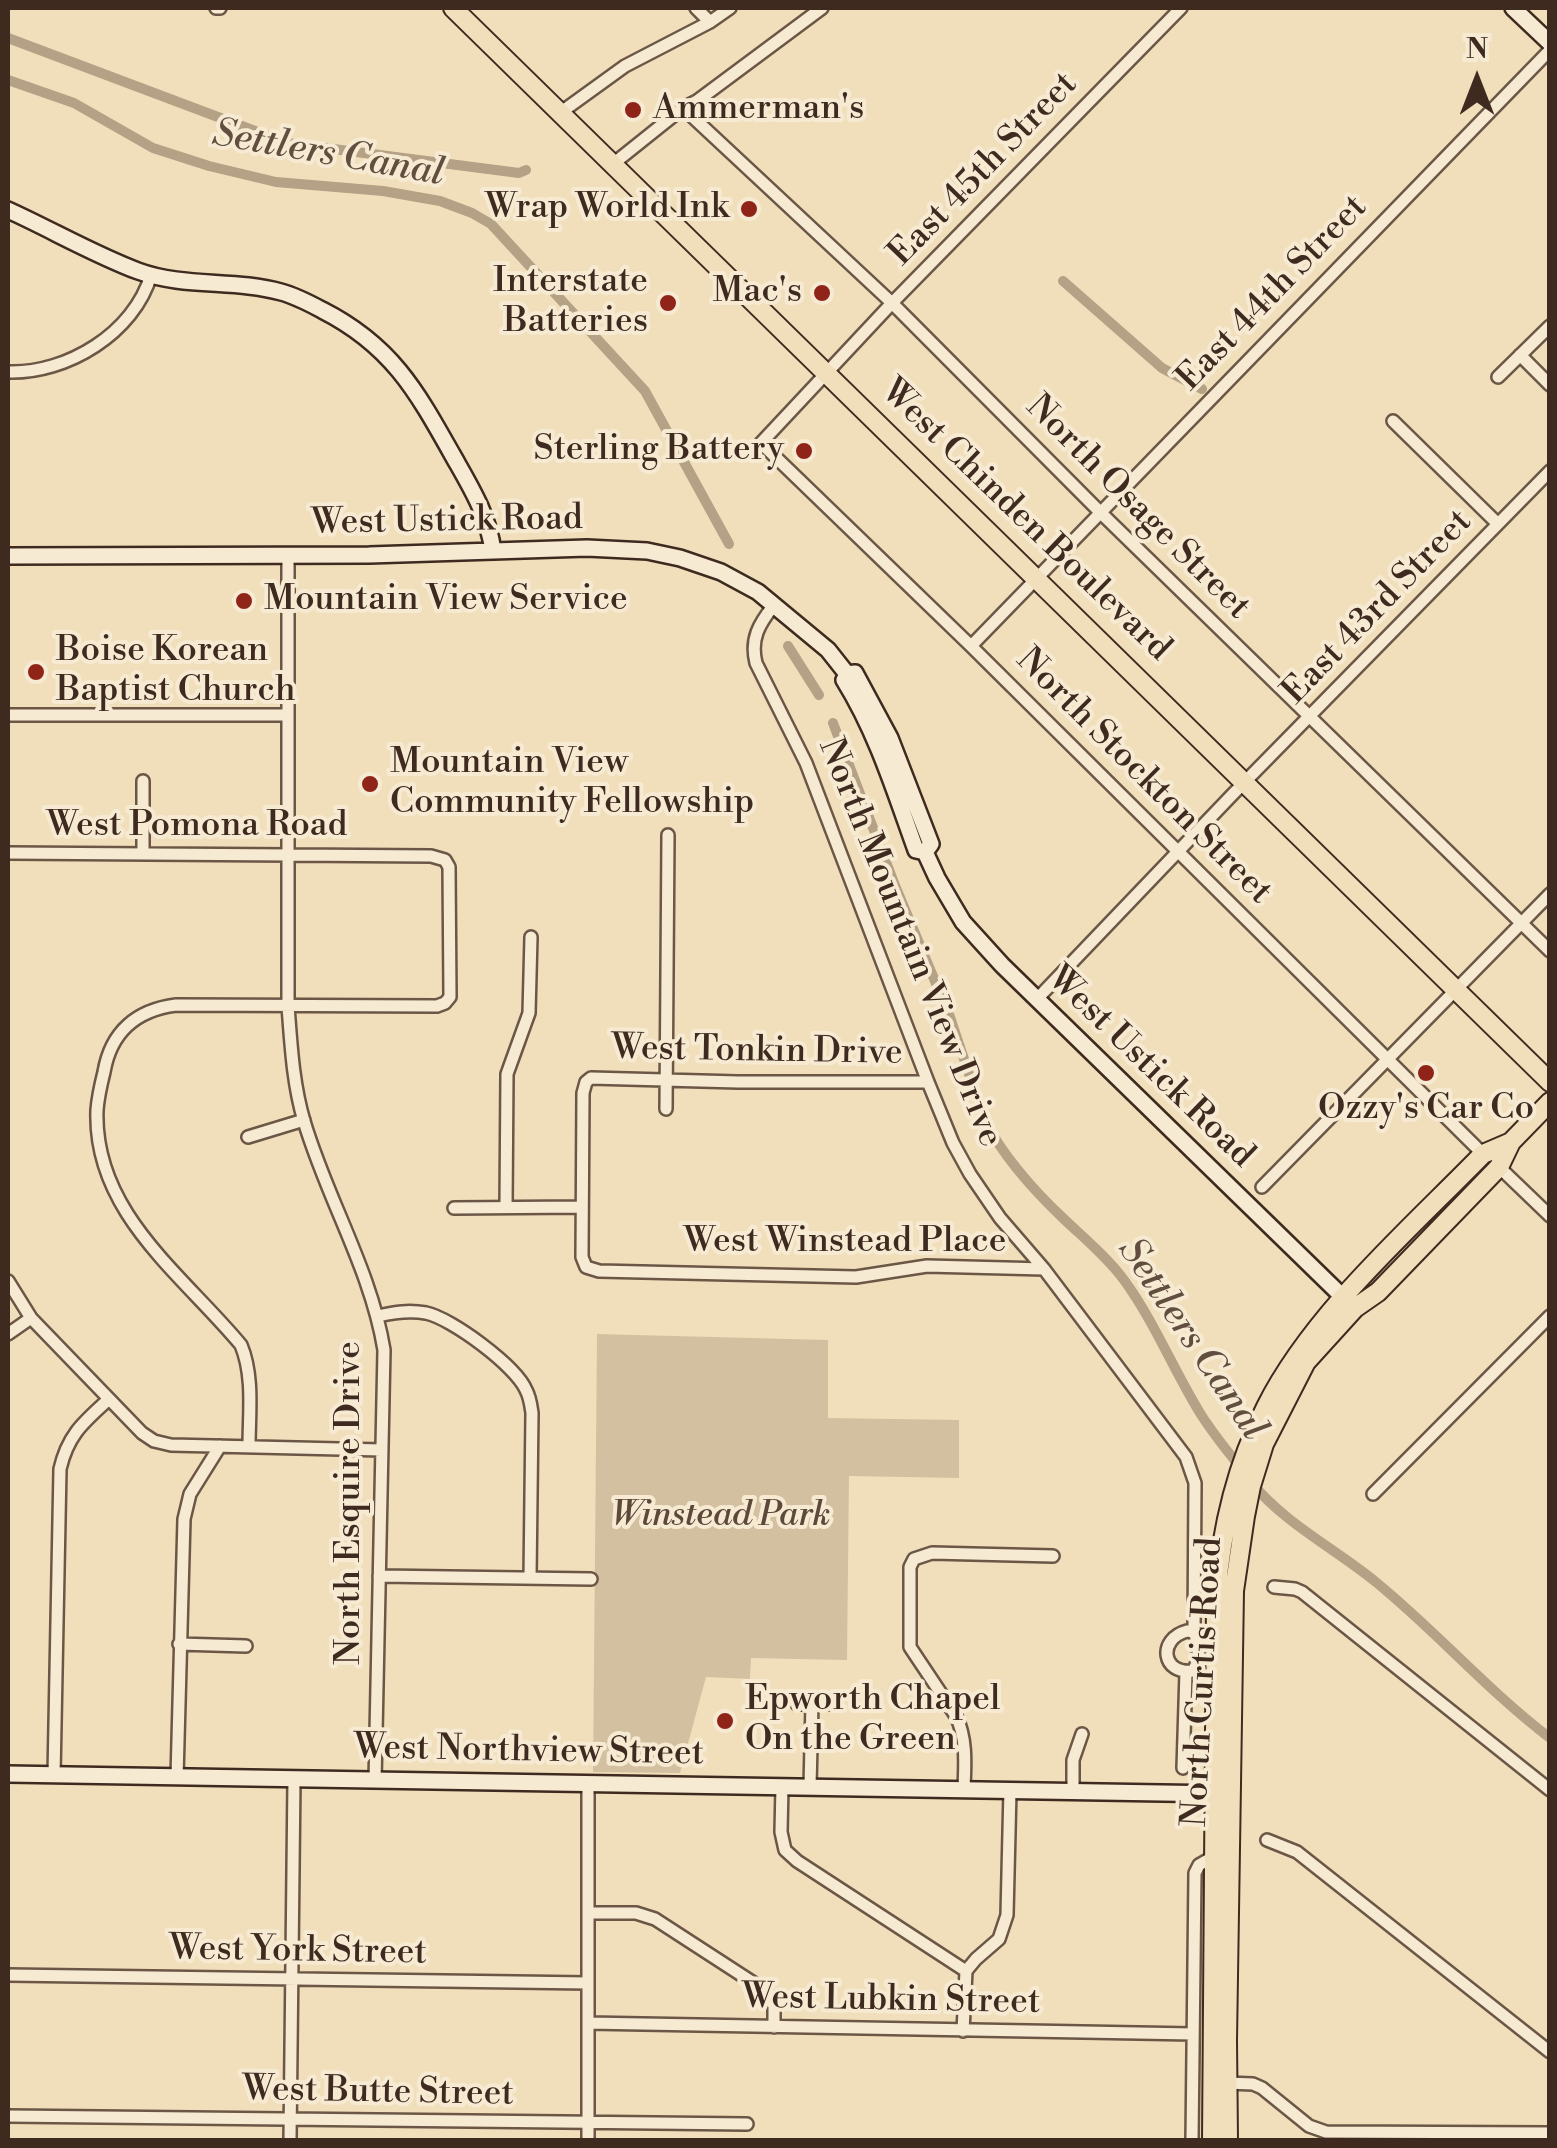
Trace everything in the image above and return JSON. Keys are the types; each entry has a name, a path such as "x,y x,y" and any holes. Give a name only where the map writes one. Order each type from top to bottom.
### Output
{"main road":[{"name":"West Chinden Boulevard","path":"453,8 1550,1082"},
{"name":"North Curtis Road","path":"1349,1303 1378,1292 1500,1167 1512,1142 1550,1102"},
{"name":"North Curtis Road","path":"1228,2140 1222,1794 1237,1513 1251,1486 1258,1442 1306,1362 1349,1303 1483,1154 1512,1142"},
{"name":"North Curtis Road","path":"1212,2140 1213,1857 1222,1794"}],"street":[{"path":"696,8 710,22"},
{"path":"560,113 625,66 730,8"},
{"path":"613,164 682,108 822,8"},
{"name":"East 45th Street","path":"762,443 892,303 1180,8"},
{"path":"1513,8 1550,46"},
{"name":"East 44th Street","path":"970,646 1550,46"},
{"name":"North Osage Street","path":"682,108 892,303 1550,951"},
{"path":"8,210 151,275 281,292 332,315 363,335 388,356 419,397 482,505 494,551"},
{"path":"8,372 54,366 86,352 111,334 139,304 151,275"},
{"path":"1498,377 1550,326"},
{"path":"1520,355 1550,385"},
{"path":"1393,420 1498,524"},
{"name":"North Stockton Street","path":"762,443 1483,1154"},
{"name":"East 43rd Street","path":"1036,999 1550,471"},
{"name":"West Ustick Road","path":"8,556 618,548 663,554 721,572 758,592 828,650 847,674 844,680 877,744 916,850 925,852 963,922 1036,999 1349,1303"},
{"name":"North Esquire Drive","path":"288,555 288,1006 294,1074 304,1120 378,1316 384,1350 375,1781"},
{"name":"North Mountain View Drive","path":"774,606 756,634 752,648 756,664 806,763 954,1143 1000,1218 1044,1269 1186,1457 1195,1482"},
{"path":"8,715 288,715"},
{"path":"143,781 143,854"},
{"path":"666,1109 668,835"},
{"name":"West Pomona Road","path":"8,853 431,856 445,860 449,867 450,997 445,1003 288,1006"},
{"path":"1262,1187 1550,894"},
{"path":"506,1207 507,1074 529,1013 530,937"},
{"path":"249,1447 249,1378 241,1345 144,1238 120,1205 103,1162 97,1108 105,1064 115,1040 140,1015 176,1005 288,1006"},
{"name":"West Tonkin Drive","path":"582,1207 584,1093 586,1082 596,1077 928,1082"},
{"path":"248,1137 304,1120"},
{"path":"1500,1167 1550,1216"},
{"path":"454,1208 582,1207"},
{"name":"West Winstead Place","path":"582,1207 582,1258 586,1267 599,1271 856,1278 927,1266 1044,1269"},
{"path":"8,1281 32,1318 154,1442 382,1450"},
{"path":"378,1316 402,1310 445,1320 513,1371 526,1388 532,1413 530,1578"},
{"path":"1373,1494 1550,1316"},
{"path":"8,1334 32,1318"},
{"path":"54,1775 60,1469 65,1448 76,1429 109,1398"},
{"path":"177,1778 184,1519 190,1494 220,1446"},
{"name":"North Curtis Road","path":"1194,1632 1176,1634 1168,1644 1169,1662 1186,1672 1193,1671 1198,1662 1194,1632 1195,1482"},
{"path":"964,1789 962,1728 910,1647 910,1567 914,1559 932,1553 1053,1556"},
{"path":"379,1576 591,1579"},
{"path":"1274,1587 1302,1592 1550,1790"},
{"path":"180,1644 246,1646"},
{"name":"North Curtis Road","path":"1182,1768 1186,1672"},
{"path":"797,1704 828,1704"},
{"path":"810,1786 812,1704"},
{"path":"1073,1792 1074,1752 1082,1734"},
{"name":"West Northview Street","path":"8,1774 1222,1794"},
{"path":"290,2140 294,1780"},
{"path":"588,1784 588,2140"},
{"path":"782,1786 781,1832 785,1850 966,1971"},
{"path":"964,2031 966,1971 998,1939 1007,1915 1010,1790"},
{"path":"1267,1840 1297,1852 1550,2052"},
{"name":"North Curtis Road","path":"1192,2140 1194,1873 1213,1857"},
{"path":"588,1913 636,1913 655,1918 766,1991 774,2006 774,2027"},
{"name":"West York Street","path":"8,1976 588,1983"},
{"name":"West Lubkin Street","path":"588,2023 1193,2034"},
{"path":"1227,2083 1262,2088 1309,2126 1346,2136 1498,2137 1550,2133"},
{"name":"West Butte Street","path":"8,2116 747,2124"}],"green space":[{"name":"Winstead Park","path":"597,1334 828,1340 828,1418 959,1420 959,1478 849,1476 847,1660 751,1658 750,1679 706,1677 680,1773 593,1772"}],"waterway":[{"path":"8,38 287,143 519,173 526,170"},
{"name":"Settlers Canal","path":"8,80 74,103 153,148 209,166 276,182 383,191 440,201 491,224 645,391 729,544"},
{"path":"1063,281 1162,368 1202,389"},
{"name":"Settlers Canal","path":"788,646 819,695"},
{"name":"Settlers Canal","path":"833,723 950,1017 984,1119 1031,1185 1124,1280 1200,1413 1241,1468"},
{"name":"Settlers Canal","path":"1251,1482 1295,1523 1399,1602 1550,1738"}],"place":[{"name":"Ammerman's","path":"633,110"},
{"name":"Wrap World Ink","path":"749,209"},
{"name":"Mac's","path":"822,293"},
{"name":"Interstate Batteries","path":"668,303"},
{"name":"Sterling Battery","path":"804,451"},
{"name":"Mountain View Service","path":"244,601"},
{"name":"Boise Korean Baptist Church","path":"36,672"},
{"name":"Mountain View Community Fellowship","path":"370,784"},
{"name":"Ozzy's Car Co","path":"1426,1073"},
{"name":"Epworth Chapel On the Green","path":"725,1721"}]}
